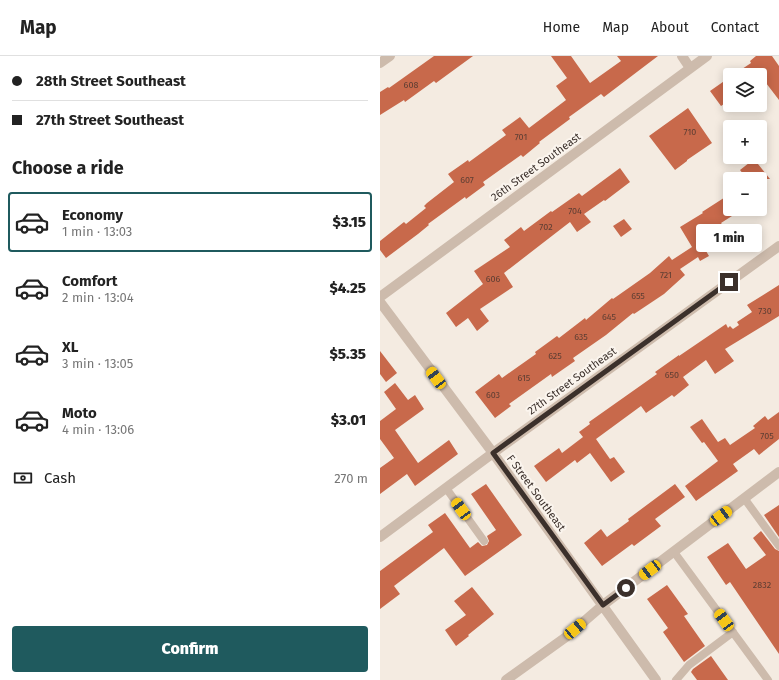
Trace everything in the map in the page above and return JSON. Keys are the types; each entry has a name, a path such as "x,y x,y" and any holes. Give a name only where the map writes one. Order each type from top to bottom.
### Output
{"street":[{"path":"380,63 390,56"},
{"path":"682,56 690,68"},
{"name":"26th Street Southeast","path":"380,297 707,56"},
{"name":"27th Street Southeast","path":"380,537 493,453 779,246"},
{"name":"F Street Southeast","path":"380,302 493,453 656,680"},
{"path":"506,680 566,637 603,605 779,472"}],"lane":[{"path":"446,488 484,541"},
{"path":"744,498 779,546"},
{"path":"674,552 768,680"},
{"path":"676,680 689,665 733,632"}],"building":[{"path":"434,56 473,56 436,83 434,81 405,102 404,100 380,115 380,92 388,87 389,88"},
{"path":"551,56 571,56 590,83 621,61 617,56 658,56 604,97 601,94 569,117 570,119 539,142 540,143 523,157 521,155 483,182 485,185 466,199 465,197 428,224 429,225 418,234 386,258 380,250 380,241 404,222 406,224 426,208 424,206 427,203 454,182 448,174 468,160 469,162 506,135 502,130 520,117 529,128 566,100 556,86 567,78"},
{"path":"756,56 772,56 779,66 779,100 767,84 767,68 744,68 751,63 750,61"},
{"path":"723,82 723,105 721,106 710,91"},
{"path":"688,108 712,143 675,170 649,136"},
{"path":"748,164 758,164 764,172 742,172 740,170"},
{"path":"620,168 630,182 605,201 604,200 584,214 591,222 577,232 570,222 504,273 513,287 480,309 489,321 477,331 468,318 456,327 446,313 483,284 474,271 510,247 504,240 521,227 524,231 579,193 582,196"},
{"path":"723,198 723,216 732,216 721,223 727,231 703,246 709,256 700,261 698,257 680,269 685,275 664,294 634,314 633,313 606,335 573,358 575,361 552,377 551,374 509,404 511,406 495,418 475,392 499,374 502,378 536,354 535,352 557,336 559,338 585,318 586,320 612,298 613,299 650,273 669,256 672,260 692,247 680,227 703,213 702,212"},
{"path":"624,219 632,229 621,237 613,226"},
{"path":"779,285 779,316 725,349 734,361 715,374 706,360 683,377 689,385 674,397 672,395 646,413 641,406 596,439 610,459 614,457 625,472 611,482 590,453 577,463 575,460 546,482 534,466 559,448 562,453 583,437 579,432 590,424 589,422 657,374 655,372 679,355 726,324 728,328 730,326 733,329 739,325 737,322 752,312 747,305"},
{"path":"380,351 397,373 386,382 380,374"},
{"path":"395,383 408,400 415,395 424,409 395,430 418,463 449,440 458,454 415,486 407,474 380,494 380,468 394,458 380,439 380,421 396,409 384,392"},
{"path":"779,412 779,439 759,455 754,449 733,464 738,471 696,501 685,486 718,461 704,442 702,443 690,427 702,419 718,442 725,438 730,445 755,428 753,426 765,416 768,420"},
{"path":"486,484 522,535 465,576 444,548 394,586 400,594 380,609 380,571 433,532 428,525 445,513 470,548 478,542 482,546 487,545 489,541 487,536 496,530 471,494"},
{"path":"675,484 685,497 655,519 661,526 634,546 632,544 602,566 584,543 601,529 607,537 629,521 628,519"},
{"path":"779,505 779,537 764,515"},
{"path":"761,531 775,549 779,551 779,654 730,582 726,585 707,557 728,543 746,569 766,555 753,538"},
{"path":"667,585 688,614 684,616 705,646 684,662 663,632 668,628 647,599"},
{"path":"472,587 494,614 456,646 445,630 466,615 454,601"},
{"path":"711,656 728,680 697,680 691,672"}],"route":[{"path":"626,588 603,605 493,453 729,282"}]}
